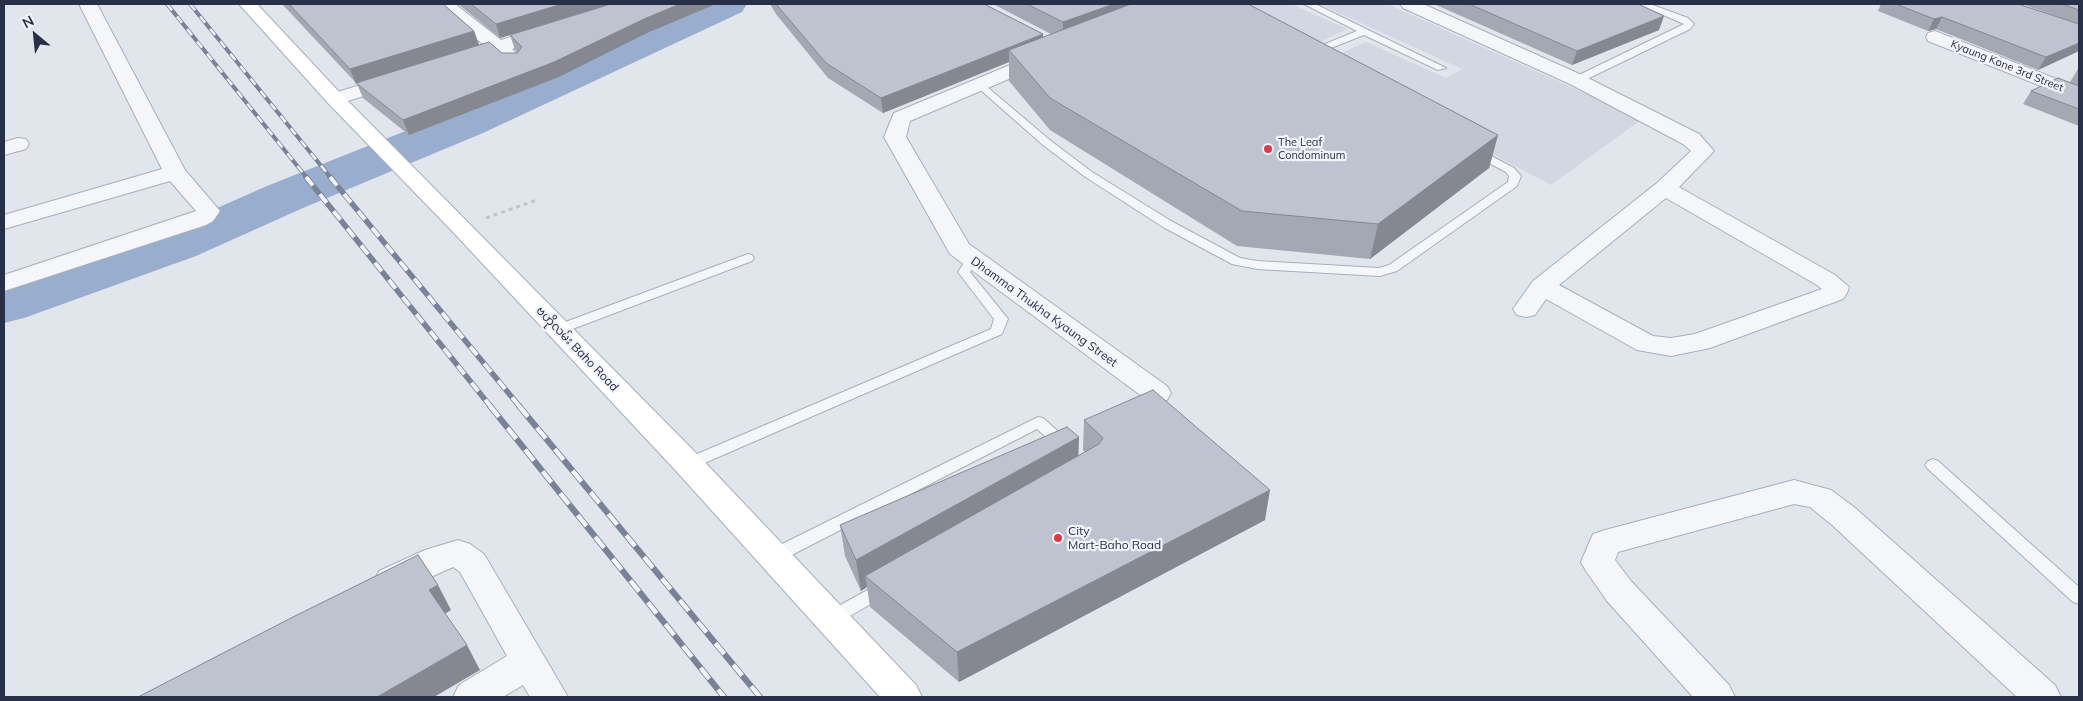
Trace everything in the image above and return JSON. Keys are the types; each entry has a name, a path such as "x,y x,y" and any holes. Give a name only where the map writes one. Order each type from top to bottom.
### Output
{"main road":[{"name":"ဗဟိုလမ်း Baho Road","path":"248,4 335,100 461,227 557,330 688,464 903,697"}],"street":[{"path":"4,283 205,216 208,211 175,172 111,45 88,4"},
{"path":"444,4 515,62"},
{"path":"1410,4 1577,80 1691,139 1700,145 1703,151 1665,188 1542,286 1526,309"},
{"path":"438,67 563,26"},
{"name":"Kyaung Kone 3rd Street","path":"1935,37 2079,95"},
{"name":"Dhamma Thukha Kyaung Street","path":"1053,45 980,84 901,117 895,137 959,249 1157,393"},
{"path":"335,100 410,76"},
{"path":"4,222 175,172"},
{"path":"1542,286 1647,344 1671,348 1700,342 1834,293 1836,287 1826,280 1665,188"},
{"path":"1716,697 1619,591 1598,562 1605,543 1794,492 1820,498 1843,516 2042,697"},
{"path":"359,597 437,559 458,553 472,562 549,697"},
{"path":"472,697 528,662"}],"lane":[{"path":"1308,4 1441,68"},
{"path":"1577,80 1687,27 1689,24 1685,20 1642,4"},
{"path":"1323,48 1365,31"},
{"path":"980,84 1046,143 1088,174 1167,224 1236,261 1257,266 1380,272 1393,268 1514,184 1515,176 1510,170 1466,147"},
{"path":"557,330 748,258"},
{"path":"688,464 997,331 1001,319 964,272 972,260"},
{"path":"774,556 1038,422 1078,457"},
{"path":"1934,465 2079,596"},
{"path":"830,619 898,580"}],"path":[{"path":"461,227 537,200"}],"shaded area":[{"path":"1227,4 1291,4 1347,29 1297,53"},
{"path":"1319,4 1387,4 1642,119 1551,185 1320,63 1366,42 1446,78 1462,69"}],"building":[{"path":"289,4 443,4 474,31 350,69"},
{"path":"471,4 562,4 496,24"},
{"path":"611,4 680,4 554,62 403,120 356,83 489,42 502,53 517,53 522,47 510,35"},
{"path":"776,4 984,4 1043,34 881,98 826,63"},
{"path":"1027,4 1114,4 1063,22"},
{"name":"The Leaf Condominum","path":"1131,4 1248,4 1498,135 1378,224 1242,211 1050,98 1009,50"},
{"path":"1469,4 1638,4 1664,16 1577,51"},
{"path":"1896,4 2018,4 2079,24 2079,43 2046,57 1942,17 1934,19"},
{"path":"2062,4 2079,4 2079,10"},
{"path":"2058,78 2079,86 2079,109 2031,91"},
{"name":"City Mart-Baho Road","path":"1153,390 1270,490 957,652 865,576 1099,444 1103,438 1084,420"},
{"path":"1067,427 1079,437 856,560 840,525"},
{"path":"418,555 438,585 429,590 467,645 377,697 138,697 291,618"}],"waterway":[{"path":"4,306 177,245 285,197 467,123 728,4"}],"railway":[{"path":"167,4 307,178"},
{"path":"190,4 331,178"},
{"path":"306,177 491,407"},
{"path":"330,177 520,407"},
{"path":"490,406 724,697"},
{"path":"519,406 760,697"}],"place":[{"name":"The Leaf Condominum","path":"1268,149"},
{"name":"City Mart-Baho Road","path":"1058,538"}]}
